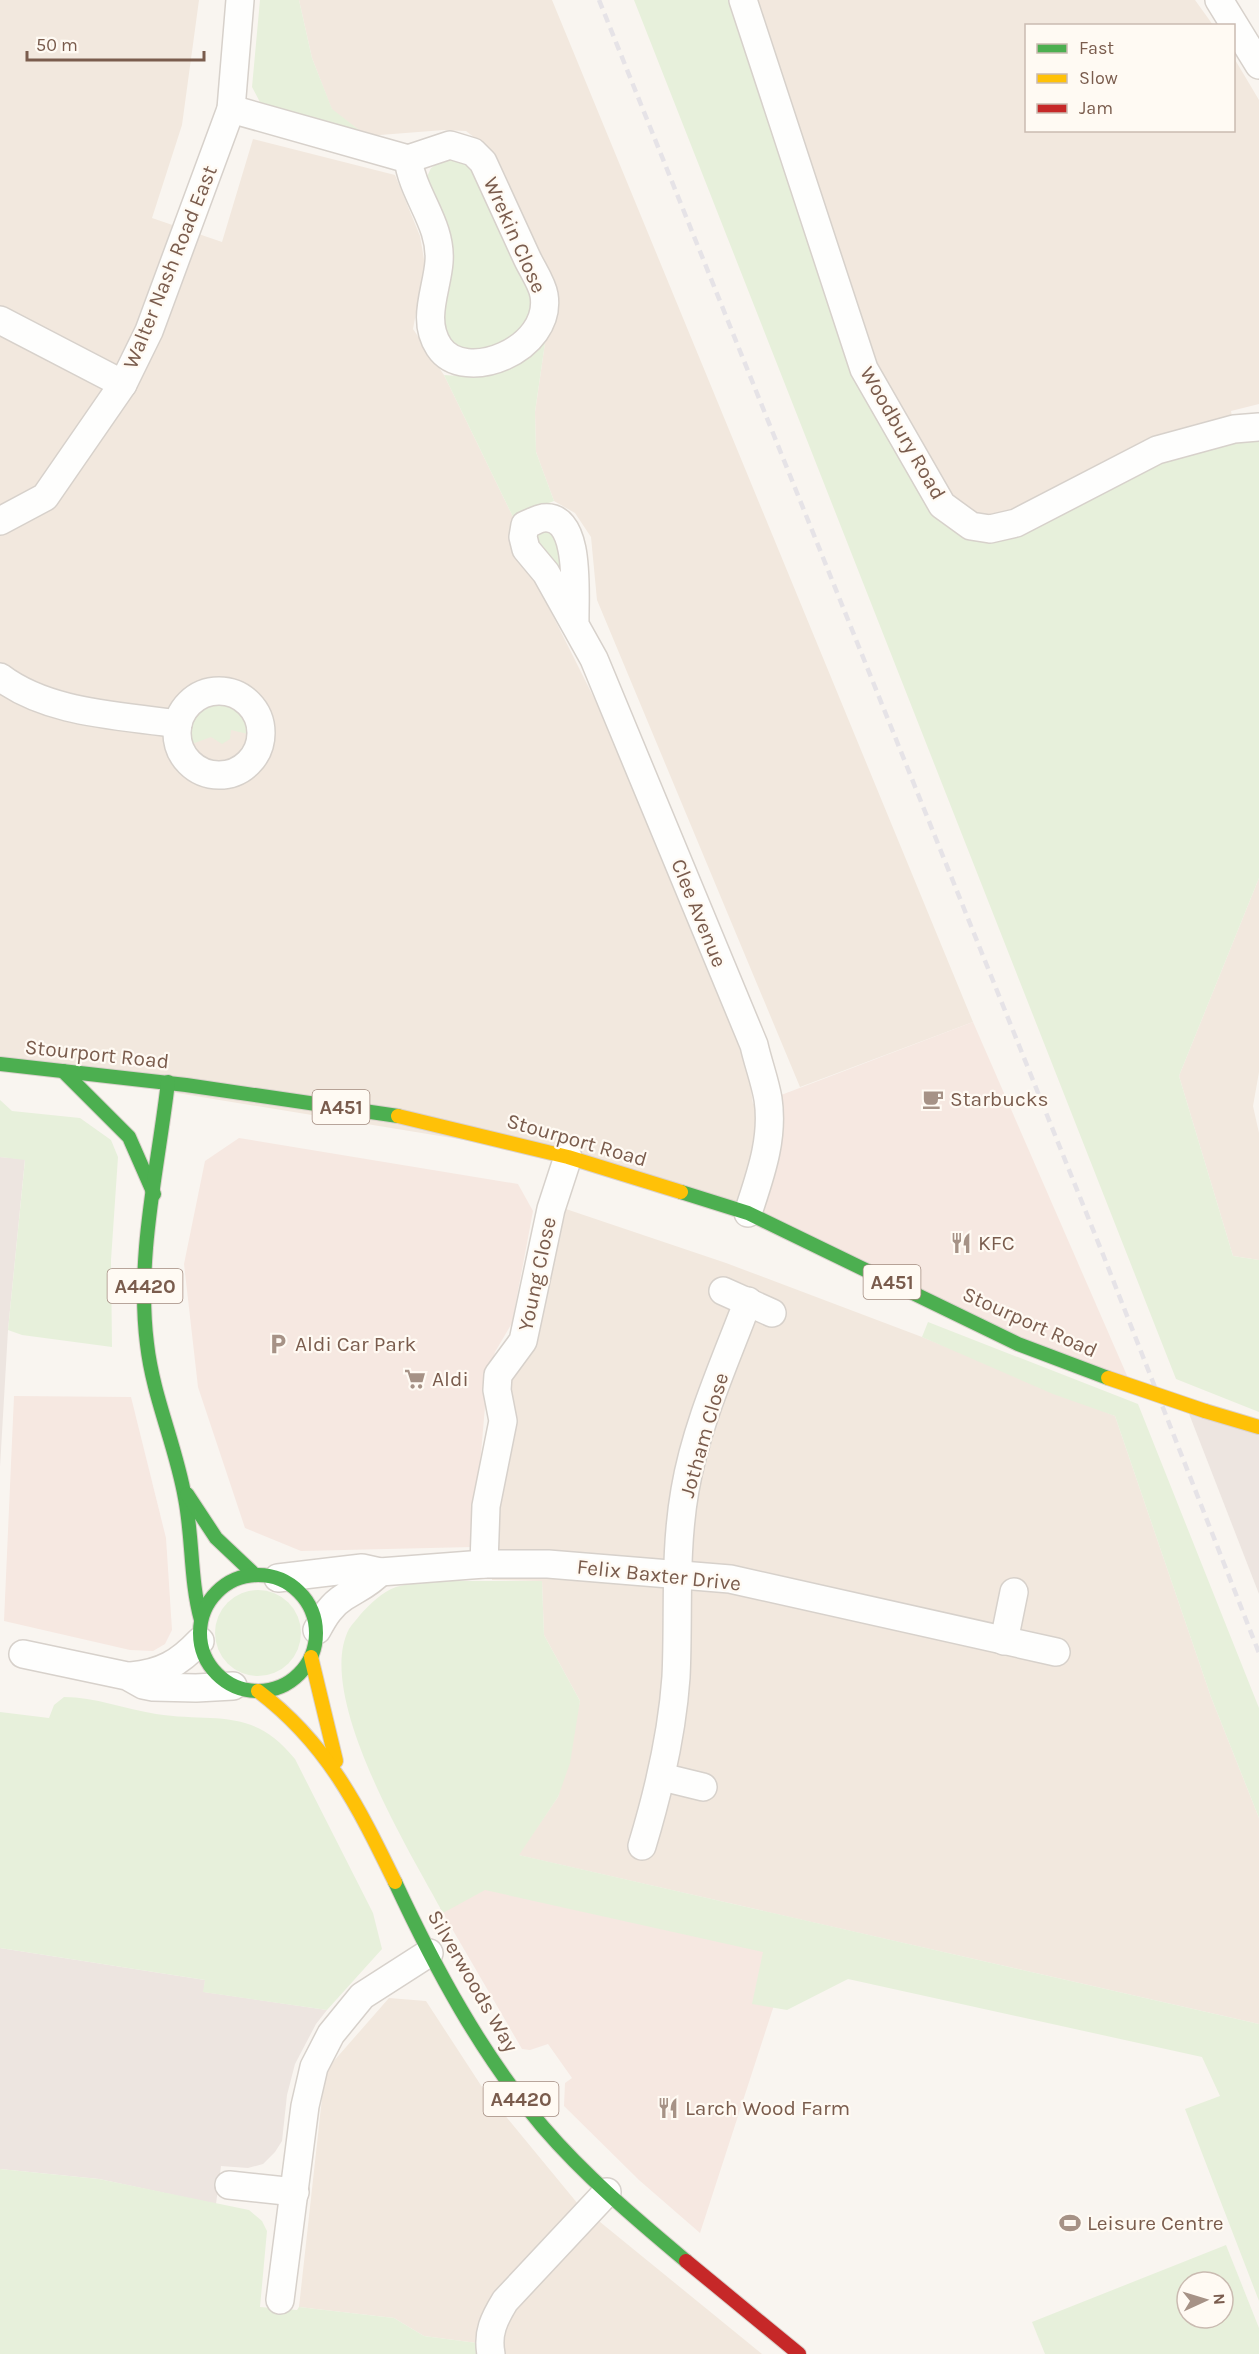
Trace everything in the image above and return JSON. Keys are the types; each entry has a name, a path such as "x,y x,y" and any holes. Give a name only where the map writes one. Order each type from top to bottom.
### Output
{"main road":[{"name":"Stourport Road","path":"0,1064 168,1082 411,1118 568,1157 748,1213 1018,1344 1108,1378 1259,1428"},
{"path":"63,1071 129,1137 155,1196"},
{"name":"A4420","path":"168,1082 145,1293 147,1344 184,1487 194,1597 201,1630"},
{"name":"A4420","path":"184,1487 201,1519 219,1544 266,1576"},
{"path":"266,1576 302,1594 312,1611 316,1630 311,1657 290,1682 280,1687 246,1688 211,1668 201,1630 210,1600 224,1585 266,1576"},
{"name":"Silverwoods Way","path":"311,1657 322,1709 336,1751 336,1768"},
{"name":"Silverwoods Way","path":"246,1688 289,1713 336,1768 429,1953 517,2094 539,2122 607,2192 687,2262 799,2354"}],"street":[{"name":"Walter Nash Road East","path":"0,521 45,497 123,384 149,331 231,109 240,0"},
{"name":"Woodbury Road","path":"743,0 864,369 942,505 971,526 990,530 1016,523 1157,450 1234,429 1259,427"},
{"path":"1219,0 1234,24"},
{"path":"1235,26 1259,65"},
{"path":"231,109 408,159"},
{"name":"Wrekin Close","path":"450,145 473,152 483,162 544,294 544,320 537,332 522,346 478,363 452,359 439,347 433,328 430,305 439,261 434,225 411,180 408,159 450,145"},
{"path":"0,320 123,384"},
{"name":"Clee Avenue","path":"575,624 594,659 754,1045 768,1100 769,1127 766,1155 748,1213"},
{"path":"0,677 18,691 75,709 178,724"},
{"name":"Young Close","path":"484,1564 486,1506 503,1421 497,1390 498,1375 523,1341 551,1209 568,1157"},
{"name":"Jotham Close","path":"642,1846 662,1777 676,1678 677,1573 685,1490 705,1416 760,1307 723,1291"},
{"name":"Felix Baxter Drive","path":"266,1576 362,1568 380,1572 484,1564 548,1564 677,1573 730,1579 1056,1652"},
{"path":"316,1630 327,1612 343,1597 369,1584 380,1572"},
{"path":"1004,1641 1014,1592"},
{"path":"127,1676 168,1669 180,1662 201,1630"},
{"path":"23,1654 127,1676 143,1685 153,1687 246,1688"},
{"path":"662,1777 703,1787"},
{"path":"280,2300 314,2067 331,2034 362,1996 429,1953"},
{"path":"229,2185 295,2192"},
{"path":"491,2354 489,2342 493,2322 505,2301 607,2192"}],"shaded area":[{"path":"0,0 199,0 182,125 152,218 222,242 253,139 395,175 420,236 425,265 413,329 444,375 513,517 512,554 535,580 605,720 748,1067 753,1104 768,1100 748,1213 568,1157 0,1064"},
{"path":"299,0 552,0 973,1022 800,1087 597,600 591,537 575,513 554,501 536,452 535,412 545,343 559,310 492,151 466,131 444,130 367,136 332,110 312,58"},
{"path":"743,0 1195,0 1212,24 1025,24 1025,132 1235,132 1235,60 1259,100 1259,404 1231,411 1234,429 1016,523 971,526 864,369"},
{"path":"1259,878 1259,1072 1253,1106 1259,1133 1259,1260 1233,1256 1179,1076"},
{"path":"973,1022 1132,1387 748,1213 768,1100"},
{"path":"239,1138 518,1184 533,1211 512,1323 495,1352 486,1395 473,1547 301,1551 245,1528 198,1387 184,1264 205,1161"},
{"path":"0,1157 25,1159 8,1330 0,1467"},
{"path":"560,1207 726,1263 922,1337 1115,1416 1211,1697 1259,1818 1259,2024 518,1855 558,1797 580,1701 544,1635 542,1581 492,1580 492,1469 497,1390"},
{"path":"14,1396 131,1397 166,1538 172,1630 165,1644 153,1651 130,1650 4,1621"},
{"path":"1186,1406 1259,1427 1259,1594"},
{"path":"477,1886 790,1956 700,2233 639,2180 564,2106 565,2083 572,2078 548,2044 530,2050 522,2049 440,1908"},
{"path":"0,1948 205,1980 204,1992 327,2010 316,2024 295,2064 287,2095 282,2141 275,2152 263,2164 248,2168 221,2166 216,2204 99,2179 0,2169"},
{"path":"389,1998 426,2001 484,2090 578,2204 762,2354 479,2354 477,2343 424,2336 394,2318 299,2307 325,2071"}],"green space":[{"path":"260,0 299,0 312,58 332,109 367,136 262,106 252,87"},
{"path":"634,0 743,0 864,369 942,505 990,529 1157,450 1259,427 1259,878 1179,1076 1233,1256 1259,1260 1259,1412 1176,1379"},
{"path":"446,158 462,158 475,167 535,300 524,337 494,348 468,351 448,340 438,319 426,179 431,168"},
{"path":"545,343 535,412 536,452 554,501 513,517 444,375 486,373 509,364"},
{"path":"545,528 559,538 564,574 548,564 539,548 535,535"},
{"path":"214,699 228,701 240,707 248,716 254,730 248,734 231,730 230,739 222,744 211,737 192,744 186,742 188,721 191,715 200,706"},
{"path":"0,1100 12,1111 80,1118 111,1140 118,1157 111,1260 112,1347 22,1335 8,1330 25,1160 0,1157"},
{"path":"928,1322 1138,1404 1259,1708 1259,1818 1211,1697 1115,1416 1053,1394 922,1337"},
{"path":"451,1581 542,1581 544,1635 580,1701 570,1763 558,1797 519,1855 1259,2024 1259,2301 1185,2109 1220,2096 1202,2057 848,1979 787,2010 752,2004 763,1952 485,1890 443,1913 409,1852 370,1773 344,1693 342,1658 349,1629 381,1595 402,1585"},
{"path":"258,1590 275,1593 289,1602 298,1616 301,1633 298,1650 289,1664 275,1673 258,1676 241,1673 227,1664 218,1650 215,1633 218,1616 227,1602 241,1593"},
{"path":"64,1697 99,1701 156,1714 215,1718 248,1724 279,1742 295,1759 373,1913 382,1949 327,2010 203,1992 205,1980 0,1948 0,1712 49,1718 54,1705"},
{"path":"0,2169 99,2179 249,2210 262,2221 267,2231 260,2307 297,2310 299,2307 394,2318 424,2336 477,2343 479,2354 0,2354"},
{"path":"1226,2245 1259,2328 1259,2354 1045,2354 1032,2322"}],"railway":[{"path":"599,0 1104,1257 1259,1653"}],"traffic: fast":[{"path":"0,1064 186,1085 398,1116"},
{"path":"63,1071 129,1137 154,1194"},
{"path":"168,1082 146,1246 144,1311 154,1383 185,1498 195,1590 201,1620"},
{"path":"681,1192 748,1213 1018,1344 1108,1378"},
{"path":"187,1494 216,1538 254,1574"},
{"path":"258,1575 280,1579 299,1592 312,1611 316,1633 312,1655 299,1674 280,1687 258,1691 236,1687 217,1674 204,1655 200,1633 204,1611 217,1592 236,1579 258,1575"},
{"path":"395,1882 443,1978 479,2040 520,2099 559,2145 594,2180 686,2261"}],"traffic: slow":[{"path":"398,1116 568,1157 681,1192"},
{"path":"1108,1378 1205,1411"},
{"path":"1205,1411 1259,1427"},
{"path":"311,1657 336,1761"},
{"path":"258,1691 282,1711 322,1754 354,1802 395,1882"}],"traffic: jam":[{"path":"686,2261 799,2354"}],"place":[{"name":"Starbucks","path":"933,1099"},
{"name":"KFC","path":"961,1243"},
{"name":"Aldi Car Park","path":"278,1344"},
{"name":"Aldi","path":"415,1379"},
{"name":"Larch Wood Farm","path":"668,2108"},
{"name":"Leisure Centre","path":"1070,2223"}]}
